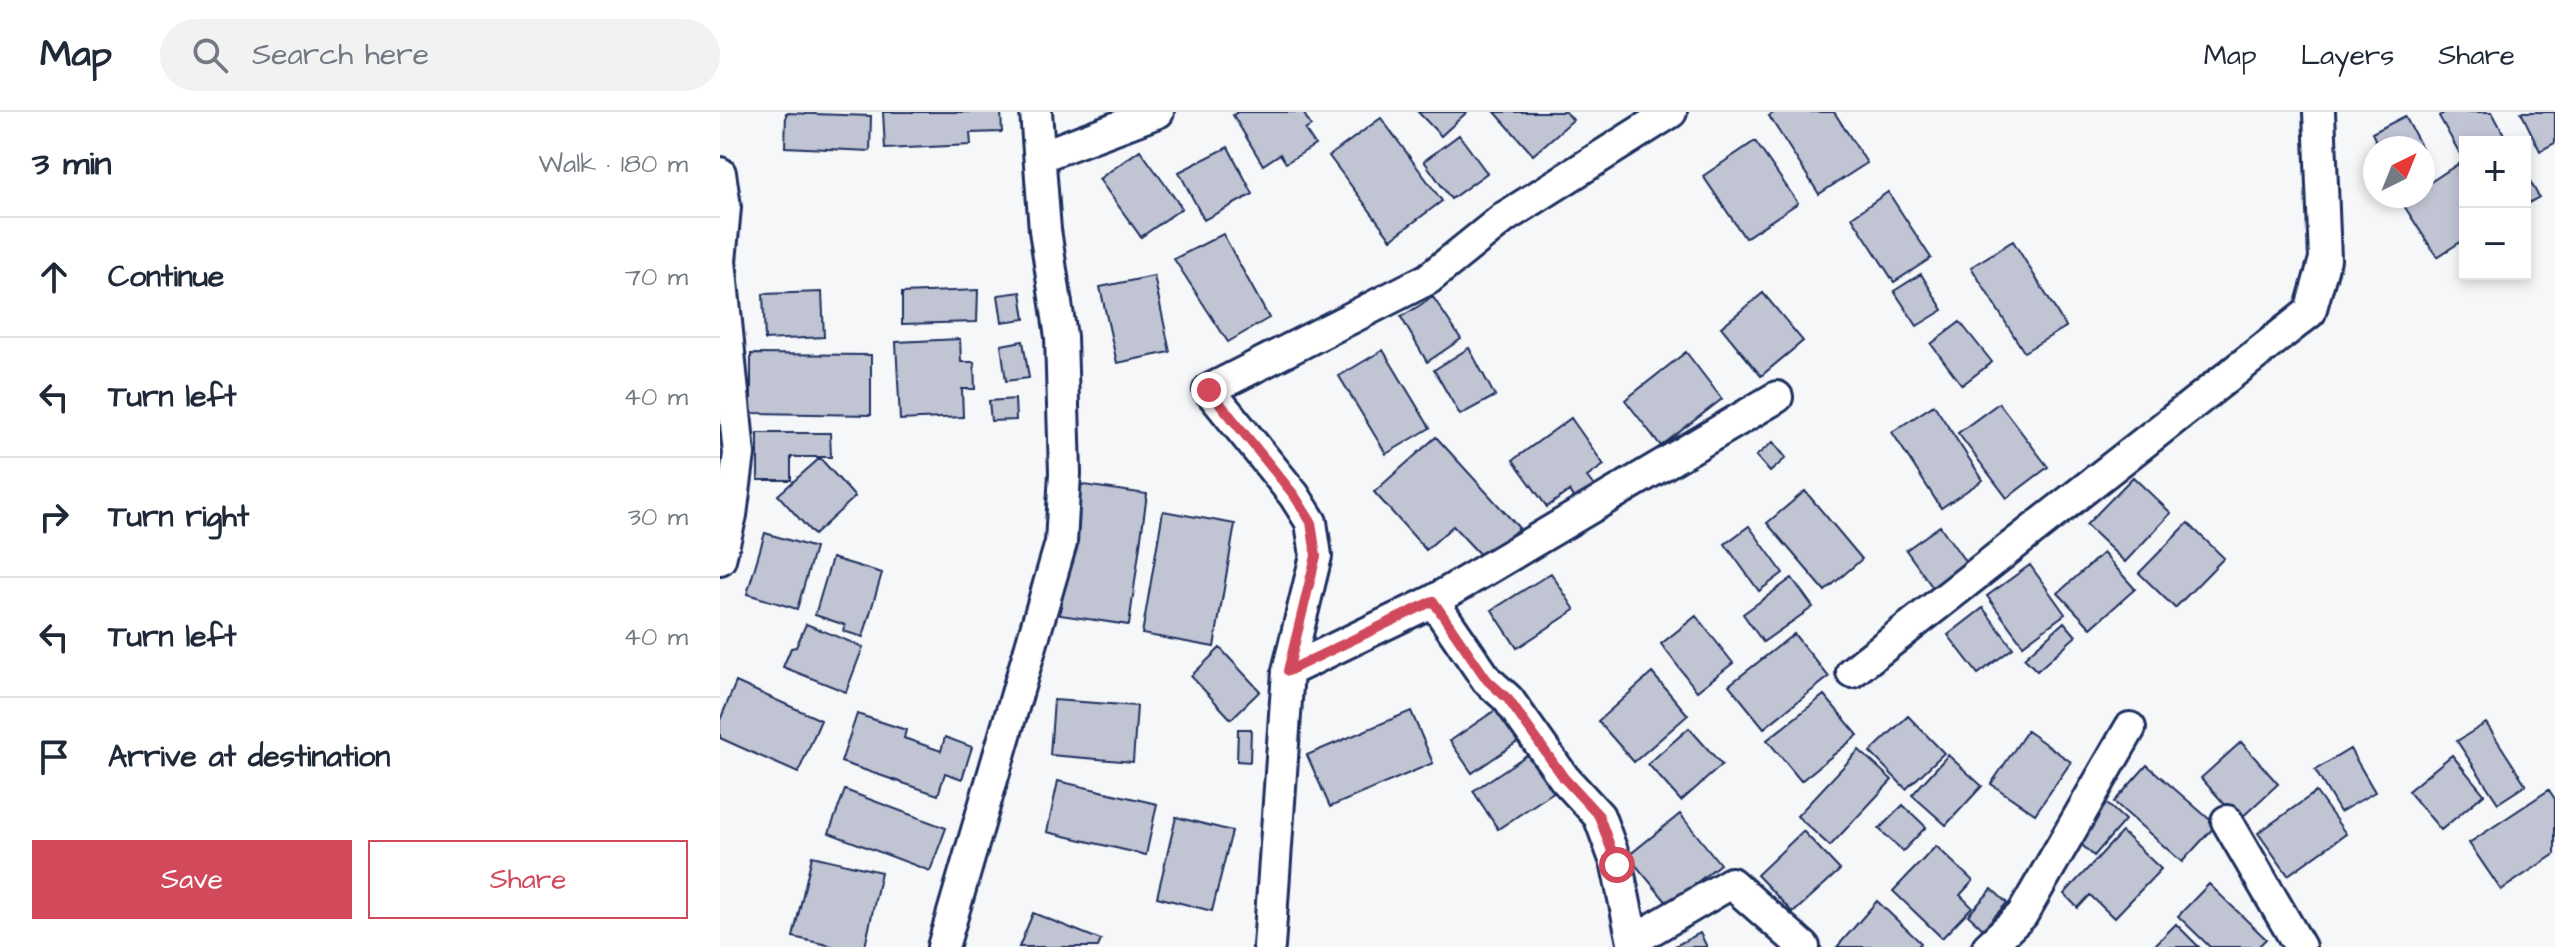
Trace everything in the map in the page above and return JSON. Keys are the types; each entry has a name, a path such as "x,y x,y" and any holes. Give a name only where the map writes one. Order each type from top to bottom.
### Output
{"street":[{"path":"943,947 1061,543 1065,473 1061,337 1045,230 1036,112"},
{"path":"1041,156 1158,112"},
{"path":"1269,947 1288,671 1316,556 1311,522 1294,495 1209,390 1428,279 1505,217 1671,112"},
{"path":"1852,672 2310,312 2325,259 2319,112"},
{"path":"720,173 725,207 720,261 739,454 731,515 720,559"},
{"path":"1288,671 1433,601 1777,397"},
{"path":"1433,601 1487,680 1508,699 1564,778 1599,816 1617,865 1634,943 1731,883 1804,947"},
{"path":"1988,947 2022,915 2130,728"},
{"path":"2227,821 2300,947"}],"building":[{"path":"883,112 1001,112 1002,132 970,133 971,145 885,149"},
{"path":"1238,112 1303,112 1311,126 1305,130 1315,145 1286,163 1280,154 1263,165 1233,115"},
{"path":"1418,112 1467,112 1441,136"},
{"path":"1495,112 1566,112 1573,120 1533,155"},
{"path":"1775,112 1834,112 1867,163 1819,194 1769,116"},
{"path":"2446,112 2492,112 2505,136 2459,136 2459,152 2439,116"},
{"path":"2521,112 2555,112 2555,143 2540,151"},
{"path":"786,113 871,116 870,151 785,147"},
{"path":"2405,116 2416,136 2373,136 2372,133"},
{"path":"1381,118 1442,201 1391,239 1329,156"},
{"path":"1459,135 1487,173 1451,199 1424,161"},
{"path":"1755,141 1798,203 1745,238 1703,176"},
{"path":"1228,147 1253,194 1204,220 1179,172"},
{"path":"1140,150 1182,208 1141,237 1099,179"},
{"path":"2459,166 2459,243 2437,257 2406,208 2435,208 2435,179"},
{"path":"2531,183 2539,197 2531,202"},
{"path":"1888,192 1931,258 1894,282 1852,217"},
{"path":"1223,234 1269,318 1228,342 1174,259"},
{"path":"2013,241 2066,327 2024,352 1971,267"},
{"path":"1921,274 1943,310 1917,326 1894,291"},
{"path":"1154,276 1170,352 1117,363 1100,287"},
{"path":"978,290 977,322 902,324 902,293"},
{"path":"822,292 824,337 765,340 763,294"},
{"path":"1021,292 1025,319 1002,322 998,295"},
{"path":"1763,293 1803,341 1761,376 1721,327"},
{"path":"1433,297 1461,339 1427,362 1401,317"},
{"path":"1960,322 1992,362 1962,385 1931,344"},
{"path":"960,339 961,362 974,362 975,389 962,389 963,417 900,420 896,342"},
{"path":"1023,341 1029,378 1006,381 1001,345"},
{"path":"1469,348 1495,396 1460,415 1434,370"},
{"path":"1383,350 1430,428 1386,454 1339,376"},
{"path":"1686,352 1722,399 1661,446 1625,400"},
{"path":"751,354 871,355 871,415 751,413"},
{"path":"1015,399 1016,420 991,421 989,401"},
{"path":"1999,403 2048,467 2007,498 1958,433"},
{"path":"1934,405 1983,480 1941,508 1892,432"},
{"path":"1571,418 1604,465 1587,477 1594,486 1575,500 1569,491 1547,507 1513,460"},
{"path":"758,433 830,433 831,457 791,457 791,480 758,480"},
{"path":"1436,437 1519,528 1484,559 1453,526 1426,550 1374,492"},
{"path":"1773,442 1786,458 1770,472 1756,456"},
{"path":"820,458 855,497 814,535 778,495"},
{"path":"2133,477 2171,513 2125,562 2086,525"},
{"path":"1077,484 1147,494 1129,625 1060,615"},
{"path":"1805,491 1862,559 1825,591 1767,523"},
{"path":"1163,511 1235,524 1214,647 1142,634"},
{"path":"2188,523 2224,558 2175,608 2139,573"},
{"path":"1749,526 1783,573 1759,591 1725,544"},
{"path":"1940,526 1972,571 1938,595 1906,550"},
{"path":"765,533 815,548 797,609 747,594"},
{"path":"2103,553 2135,589 2091,628 2058,593"},
{"path":"832,558 882,573 863,637 843,631 845,625 815,615"},
{"path":"2030,565 2065,614 2023,645 1987,596"},
{"path":"1551,573 1575,610 1517,648 1492,610"},
{"path":"1792,578 1813,607 1763,642 1743,614"},
{"path":"1983,608 2013,648 1978,674 1948,635"},
{"path":"1696,616 1733,663 1697,691 1661,644"},
{"path":"2064,622 2076,636 2037,671 2024,658"},
{"path":"806,624 863,647 846,692 783,667"},
{"path":"1794,634 1829,677 1764,728 1729,685"},
{"path":"1220,648 1260,691 1231,719 1191,676"},
{"path":"1652,673 1688,715 1634,762 1598,721"},
{"path":"736,682 821,720 798,773 720,738 720,720"},
{"path":"1824,695 1858,735 1801,781 1767,740"},
{"path":"1054,700 1137,706 1133,762 1050,755"},
{"path":"1497,709 1519,741 1472,773 1450,741"},
{"path":"1411,711 1433,763 1330,807 1307,755"},
{"path":"857,714 906,730 904,738 941,751 945,737 972,747 962,779 945,773 938,795 841,762"},
{"path":"1908,716 1944,753 1906,789 1870,752"},
{"path":"2486,723 2526,785 2498,803 2457,741"},
{"path":"1689,728 1722,765 1681,801 1648,764"},
{"path":"1238,729 1251,729 1250,762 1237,761"},
{"path":"2027,731 2071,762 2035,814 1991,784"},
{"path":"2241,742 2278,784 2239,820 2201,778"},
{"path":"2350,749 2375,792 2340,812 2315,770"},
{"path":"1859,750 1892,780 1830,846 1797,816"},
{"path":"1530,753 1555,791 1498,829 1473,791"},
{"path":"1948,755 1982,786 1946,825 1912,795"},
{"path":"2452,755 2484,794 2441,830 2408,791"},
{"path":"2147,765 2216,825 2182,862 2114,802"},
{"path":"1058,781 1157,804 1146,855 1047,832"},
{"path":"845,790 946,828 930,871 829,833"},
{"path":"2549,790 2555,799 2555,854 2501,890 2469,843"},
{"path":"2316,792 2346,834 2288,875 2258,833"},
{"path":"2105,802 2125,820 2094,856 2073,837"},
{"path":"1903,805 1926,827 1903,851 1879,829"},
{"path":"1680,814 1720,864 1669,905 1628,856"},
{"path":"1176,817 1232,831 1212,911 1157,897"},
{"path":"1803,831 1840,870 1793,913 1757,875"},
{"path":"2122,832 2161,869 2114,918 2090,895 2078,908 2064,894"},
{"path":"1936,846 1973,881 1960,895 1972,907 1942,938 1893,891"},
{"path":"812,856 881,872 865,947 836,947 793,937"},
{"path":"2209,884 2266,939 2258,947 2210,947 2178,916"},
{"path":"1992,889 2007,903 1983,929 1968,915"},
{"path":"1877,901 1921,943 1917,947 1837,947"},
{"path":"1033,913 1101,940 1098,947 1019,947"},
{"path":"2176,924 2199,947 2153,947"},
{"path":"1700,933 1707,947 1673,947"}],"route":[{"path":"1209,390 1294,495 1311,522 1316,556 1288,671 1433,601 1487,680 1508,699 1564,778 1599,816 1617,865"}]}
